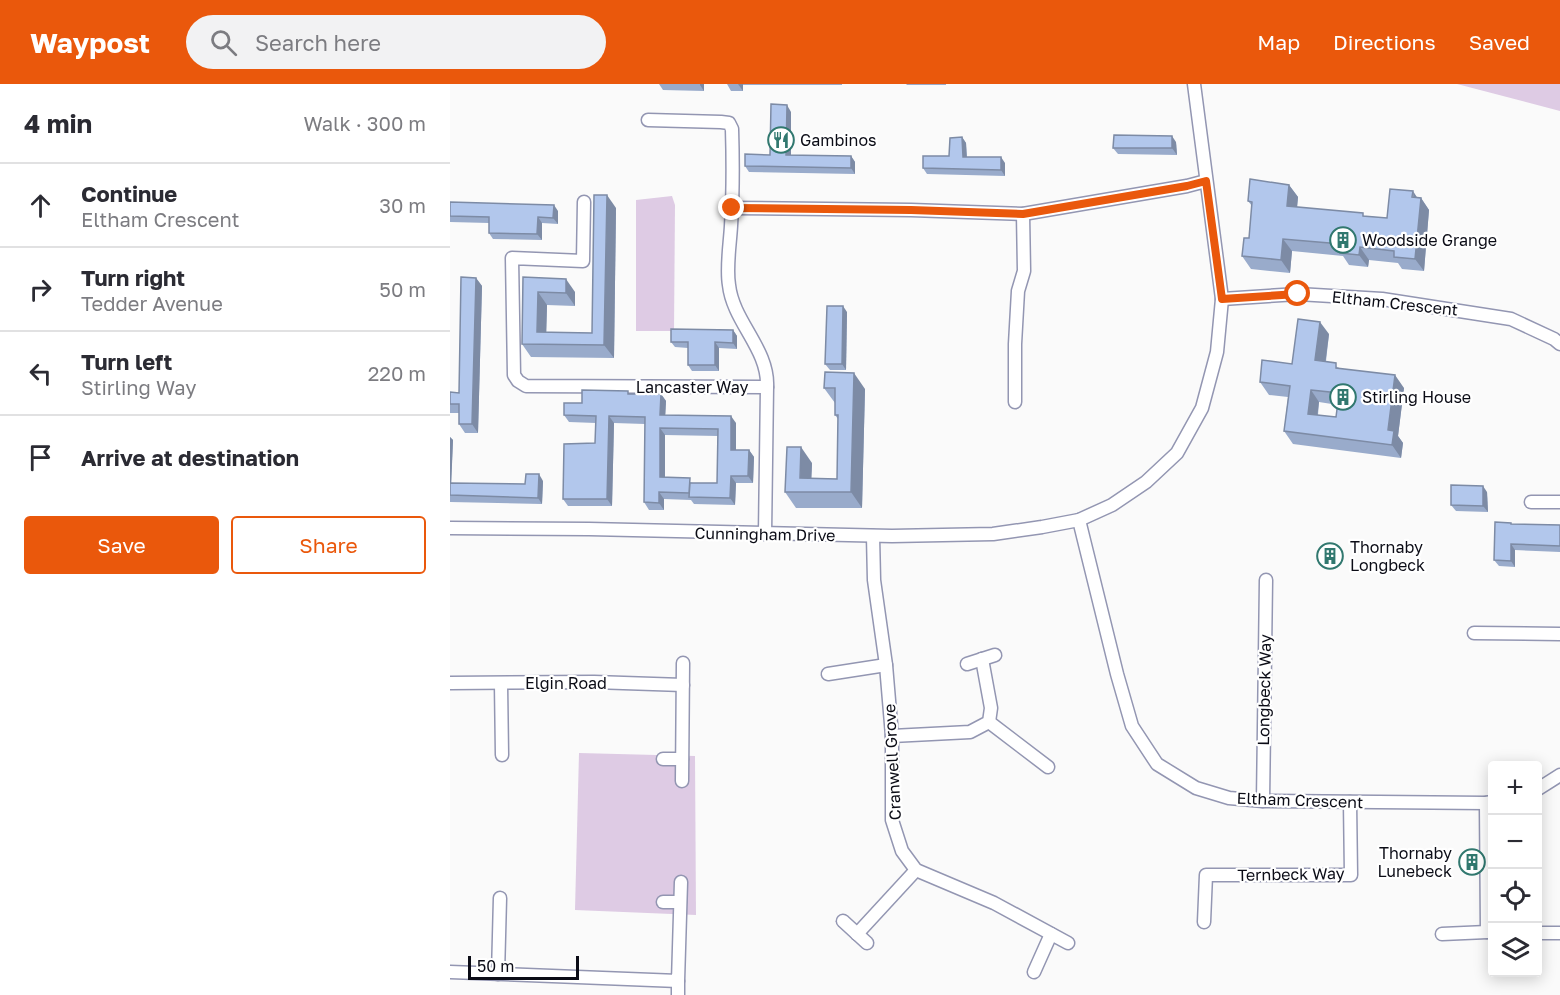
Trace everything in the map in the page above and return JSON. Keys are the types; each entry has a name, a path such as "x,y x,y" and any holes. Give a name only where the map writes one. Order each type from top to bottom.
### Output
{"street":[{"name":"Cunningham Drive","path":"450,528 873,536 993,534 1079,520 1112,504 1146,482 1177,453 1202,408 1217,352 1222,299 1194,84"},
{"name":"Lancaster Way","path":"584,202 583,261 512,258 514,375 518,381 526,386 550,387 767,387 768,380 764,362 741,320 728,284 732,208 732,129 729,123 721,122 648,120"},
{"path":"732,208 1023,214 1206,181"},
{"path":"1015,402 1018,291 1024,271 1023,214"},
{"name":"Eltham Crescent","path":"1222,299 1298,294 1382,299 1511,319 1560,344"},
{"path":"765,534 767,387"},
{"path":"1531,502 1560,502"},
{"name":"Eltham Crescent","path":"1079,520 1131,726 1157,764 1196,788 1229,798 1263,801 1488,803"},
{"name":"Cranwell Grove","path":"873,536 874,580 886,665 892,736 892,820 902,851 916,870"},
{"name":"Longbeck Way","path":"1263,801 1266,580"},
{"path":"1474,633 1560,634"},
{"path":"967,664 995,655"},
{"path":"982,660 991,708 989,723"},
{"path":"682,781 683,663"},
{"path":"828,674 886,665"},
{"name":"Elgin Road","path":"450,683 594,682 683,685"},
{"path":"501,684 502,755"},
{"path":"892,736 970,732 989,723"},
{"path":"989,723 1048,767"},
{"path":"663,759 682,759"},
{"path":"1542,786 1560,775"},
{"name":"Ternbeck Way","path":"1204,922 1206,875 1351,875 1350,802"},
{"path":"1489,815 1490,923"},
{"path":"857,934 916,870 994,903 1068,943"},
{"path":"678,995 681,882"},
{"path":"498,974 500,898"},
{"path":"663,902 680,902"},
{"path":"843,921 867,943"},
{"path":"1442,934 1488,932"},
{"path":"1542,933 1560,933"},
{"path":"1034,972 1051,934"},
{"path":"450,972 678,981"}],"shaded area":[{"path":"1457,84 1560,84 1560,111"},
{"path":"672,196 675,205 674,331 636,331 636,200"},
{"path":"579,753 695,756 696,915 575,910"}],"building":[{"path":"771,104 787,105 786,155 851,156 851,168 745,166 745,154 770,155"},
{"path":"1114,135 1172,136 1172,148 1113,148"},
{"path":"962,137 963,157 1001,157 1001,170 923,168 923,156 949,156 950,138"},
{"name":"Woodside Grange","path":"1250,179 1289,185 1287,206 1363,213 1363,216 1387,218 1390,189 1413,191 1412,197 1421,198 1415,259 1394,257 1394,251 1360,247 1359,255 1340,253 1341,244 1283,239 1281,260 1242,256 1244,238 1249,238 1252,202 1248,201"},
{"path":"594,195 607,195 604,345 522,344 523,277 566,279 566,293 538,292 537,332 592,333"},
{"path":"450,202 554,205 553,218 538,217 537,234 489,233 489,217 450,216"},
{"path":"461,277 476,278 472,424 459,424 459,404 450,404 450,392 459,393"},
{"path":"827,306 843,306 842,364 825,364"},
{"path":"1298,319 1320,322 1315,360 1336,363 1336,368 1395,375 1388,430 1394,431 1392,445 1284,431 1290,386 1260,382 1262,360 1292,364","holes":["1311,390 1339,393 1336,417 1308,414"]},
{"path":"671,329 733,330 733,343 715,342 715,365 688,365 688,342 671,342"},
{"path":"825,372 854,373 851,492 785,492 787,447 801,447 800,478 837,479 838,415 835,415 835,388 824,388"},
{"path":"582,390 661,394 660,415 731,416 731,450 749,450 748,476 731,476 730,498 689,497 690,483 717,483 718,429 660,428 660,477 690,478 689,493 659,492 659,503 644,502 645,417 609,416 607,499 563,499 564,444 595,443 596,416 564,415 564,403 582,403"},
{"path":"526,474 539,474 538,498 450,495 450,483 525,484"},
{"path":"1451,485 1483,486 1483,506 1451,505"},
{"path":"1495,522 1560,525 1560,546 1511,544 1511,561 1494,560"}],"place":[{"name":"Gambinos","path":"781,140"},
{"name":"Woodside Grange","path":"1343,240"},
{"name":"Stirling House","path":"1343,397"},
{"name":"Thornaby Longbeck","path":"1330,556"},
{"name":"Thornaby Lunebeck","path":"1472,862"}],"route":[{"path":"732,208 1023,214 1206,181 1222,299 1298,294"}]}
